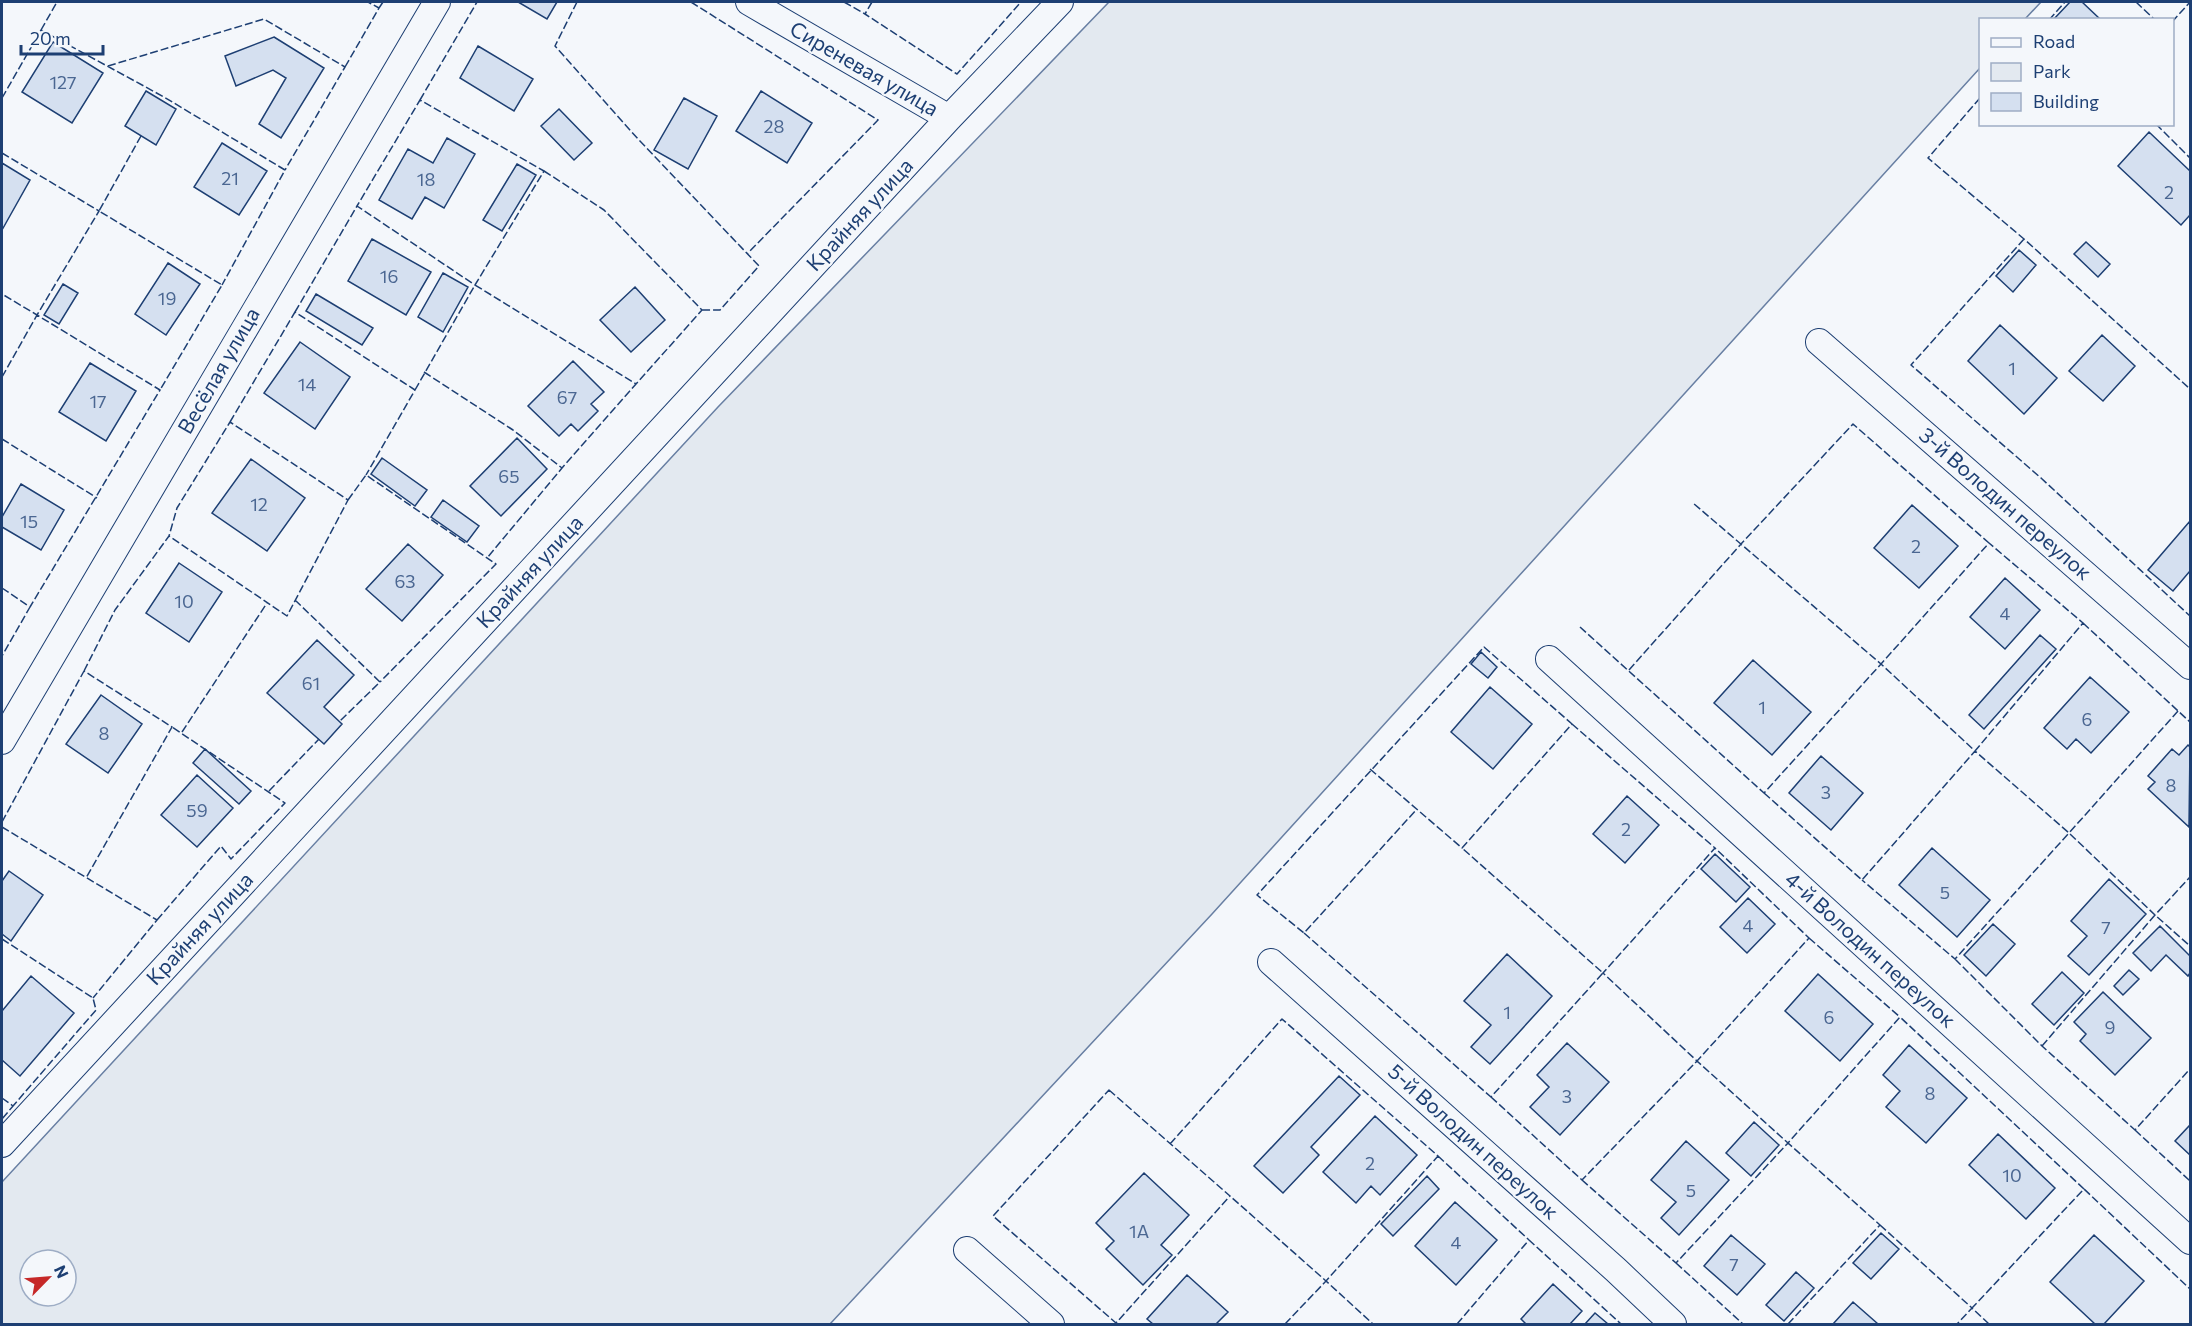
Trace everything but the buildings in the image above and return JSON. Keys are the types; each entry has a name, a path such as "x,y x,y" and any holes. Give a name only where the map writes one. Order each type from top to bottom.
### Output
{"street":[{"name":"Весёлая улица","path":"2,741 437,2"},
{"name":"Сиреневая улица","path":"749,2 948,118"},
{"name":"Крайняя улица","path":"2,1144 948,118 1060,2"},
{"name":"3-й Володин переулок","path":"1819,342 2190,666"},
{"name":"4-й Володин переулок","path":"1549,659 2190,1241"},
{"name":"5-й Володин переулок","path":"1271,962 1616,1270 1673,1324"},
{"path":"967,1250 1051,1324"}],"green space":[{"path":"1109,2 2041,2 2026,18 1979,18 1979,69 1212,914 830,1324 2,1324 2,1182 718,407"}],"fence":[{"path":"41,30 57,2"},
{"path":"345,67 379,8 368,2"},
{"path":"379,8 383,2"},
{"path":"420,100 477,2"},
{"path":"577,2 555,46 638,139 759,266 720,310 702,310"},
{"path":"691,2 878,120 747,254"},
{"path":"844,2 865,14"},
{"path":"872,2 865,14 957,74 1021,2"},
{"path":"2051,18 2065,2"},
{"path":"2136,2 2153,18"},
{"path":"2174,20 2190,2"},
{"path":"108,66 264,19 345,67 285,170"},
{"path":"2,98 41,30 164,97 285,170 222,285"},
{"path":"1979,99 1928,158 2024,239 2190,389"},
{"path":"295,312 357,206 475,285 544,171 420,100 357,206"},
{"path":"2158,126 2190,158"},
{"path":"141,136 99,211 222,285 160,390"},
{"path":"2,153 99,211 37,315 2,294"},
{"path":"544,171 604,210 702,310 636,384"},
{"path":"2024,239 1911,365 2041,478 2190,616"},
{"path":"415,390 475,285 636,384 562,468"},
{"path":"230,422 295,312 415,390 366,475"},
{"path":"2,377 37,315 160,390 30,607"},
{"path":"424,372 513,430 562,468 487,558"},
{"path":"84,671 115,610 169,536 177,508 230,422 348,500 287,616 169,536"},
{"path":"1629,670 1741,544 1853,424 1989,543 1881,664 1975,751 2083,623 1989,543"},
{"path":"2,439 97,498"},
{"path":"348,500 366,475 496,564 380,682"},
{"path":"1580,627 1764,793 1881,664 1693,503"},
{"path":"2,588 30,607 2,656"},
{"path":"295,600 380,682 339,722"},
{"path":"182,732 267,603"},
{"path":"2083,623 2190,722"},
{"path":"1370,769 1462,848 1572,724 1484,647 1257,895 1304,933 1417,809"},
{"path":"2,822 84,671 172,727 86,878"},
{"path":"2178,711 2069,833 2155,915 2190,877"},
{"path":"1572,724 1715,848 1603,973 1697,1061 1809,938 1715,848"},
{"path":"157,920 221,846 231,859 285,803 172,727"},
{"path":"269,791 319,739"},
{"path":"1764,793 1862,880 1975,751 2069,833 1955,959 1862,880"},
{"path":"2,827 157,920 93,998"},
{"path":"1304,933 1491,1097 1603,973 1462,848"},
{"path":"2042,1046 2155,915 2190,946"},
{"path":"1809,938 1900,1017"},
{"path":"2,939 93,998 96,1010 13,1106"},
{"path":"1955,959 2042,1046 2135,1130 2190,1069"},
{"path":"1788,1324 1880,1225 1788,1143 1900,1017 2084,1189"},
{"path":"1170,1144 1282,1019 1438,1156 1326,1281 1230,1196"},
{"path":"1491,1097 1582,1180 1697,1061 1788,1143 1676,1263 1582,1180"},
{"path":"1109,1090 1230,1196 1116,1323 993,1216 1109,1090"},
{"path":"2,1098 13,1106 2,1119"},
{"path":"2135,1130 2190,1181"},
{"path":"1438,1156 1529,1240"},
{"path":"1989,1324 1972,1308 2084,1189 2190,1289"},
{"path":"1880,1225 1972,1308 1957,1324"},
{"path":"1457,1324 1529,1240 1621,1324"},
{"path":"1676,1263 1743,1324"},
{"path":"1285,1324 1326,1281 1373,1324"}]}
